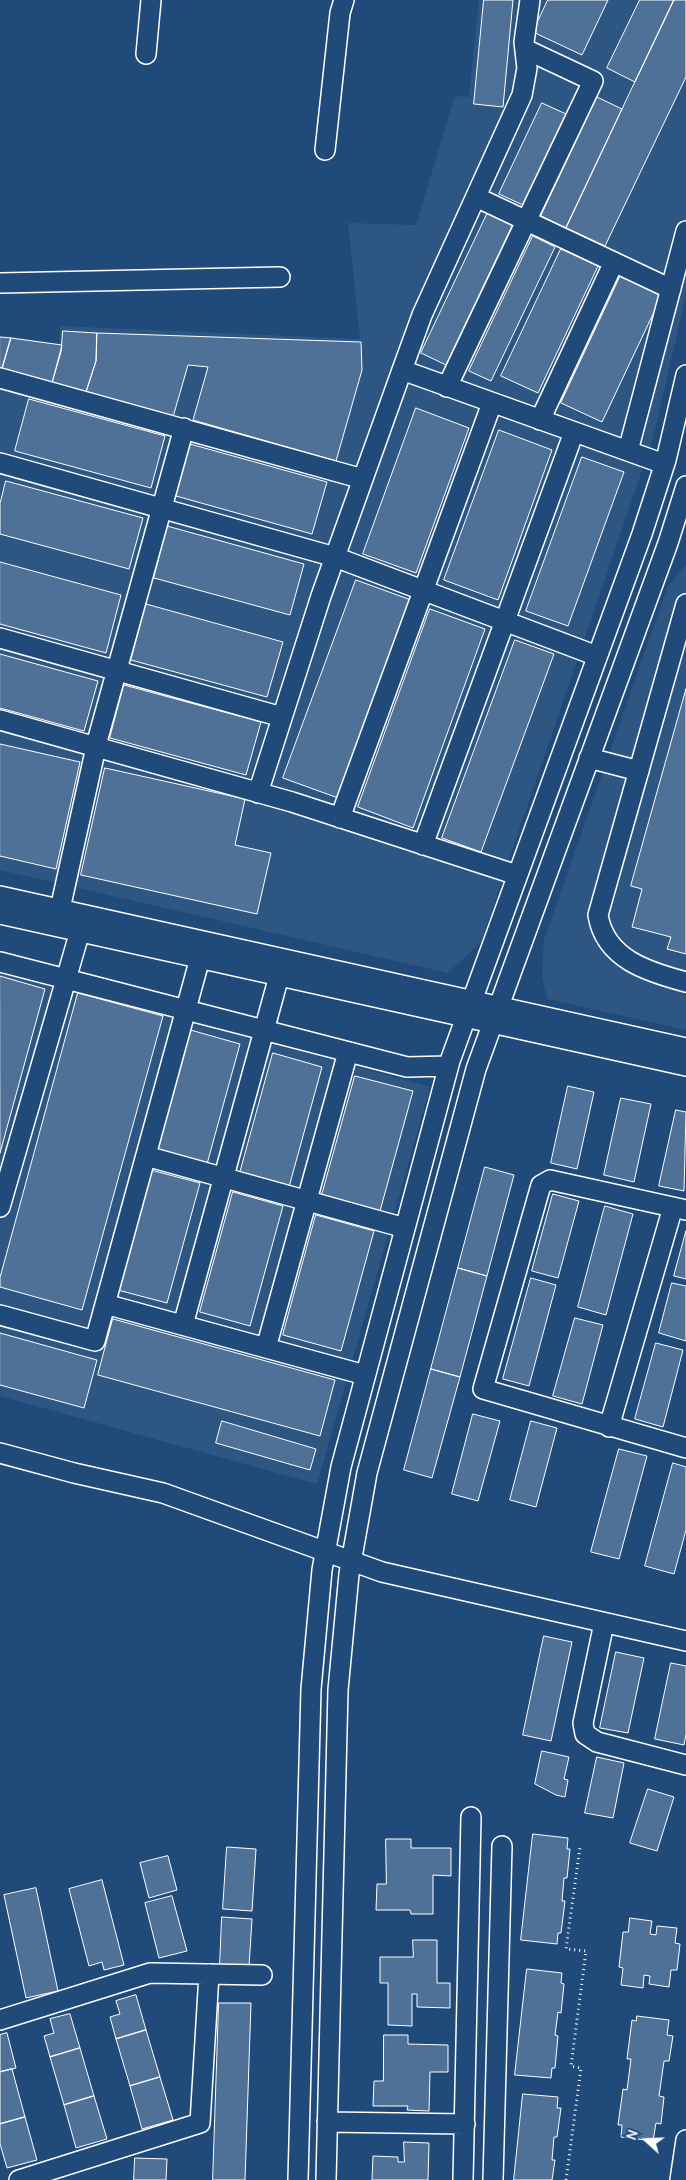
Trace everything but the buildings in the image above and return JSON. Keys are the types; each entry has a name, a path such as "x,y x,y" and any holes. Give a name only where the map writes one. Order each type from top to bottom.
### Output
{"street":[{"path":"146,54 152,0"},
{"path":"325,150 340,13 344,0"},
{"path":"258,792 335,556 422,315 522,95 527,68 524,42 530,0"},
{"path":"447,387 592,81 525,49"},
{"path":"476,197 671,289"},
{"path":"628,452 686,231"},
{"path":"540,420 614,262"},
{"path":"0,283 280,277"},
{"path":"402,370 664,464"},
{"path":"298,2180 311,1689 315,1630 325,1552 341,1467 448,1066 642,534 664,464 686,375"},
{"path":"0,378 363,479"},
{"path":"340,818 492,403"},
{"path":"60,909 96,747 184,428"},
{"path":"423,845 574,432"},
{"path":"0,463 335,556 598,656"},
{"path":"326,2180 338,1690 342,1632 351,1562 370,1463 476,1069 589,758 680,530 685,490"},
{"path":"686,604 598,915 604,937 614,950 636,964 663,976 686,982"},
{"path":"0,638 282,717"},
{"path":"0,720 258,792 518,875"},
{"path":"589,758 638,771"},
{"path":"0,896 495,1015 686,1066"},
{"path":"0,914 279,976 469,1009"},
{"path":"0,1207 80,931"},
{"path":"0,1315 95,1341 200,958"},
{"path":"0,962 407,1067 448,1066"},
{"path":"183,1325 279,976"},
{"path":"495,1015 686,1048"},
{"path":"266,1348 348,1052"},
{"path":"146,1156 405,1228"},
{"path":"610,1427 680,1209 550,1180 541,1185 483,1389 610,1427 686,1448"},
{"path":"105,1304 365,1375"},
{"path":"0,1453 74,1473 163,1493 382,1572 686,1642"},
{"path":"604,1623 583,1723 585,1734 597,1742 686,1765"},
{"path":"463,2180 471,1817"},
{"path":"493,2180 502,1846"},
{"path":"0,2020 150,1973 262,1976"},
{"path":"19,2180 200,2123 209,1974"},
{"path":"327,2122 464,2124"},
{"path":"680,2180 686,2140"}],"path":[{"path":"566,2180 581,2068 571,2066 586,1952 566,1949 580,1847"}],"shaded area":[{"path":"479,0 686,0 686,296 653,438 481,942 448,973 0,870 0,335 59,344 60,326 360,339 348,223 416,225 455,96 469,97"},
{"path":"686,565 686,1030 547,999 542,977 544,940 668,586"},
{"path":"0,969 430,1087 317,1484 0,1396"}]}
